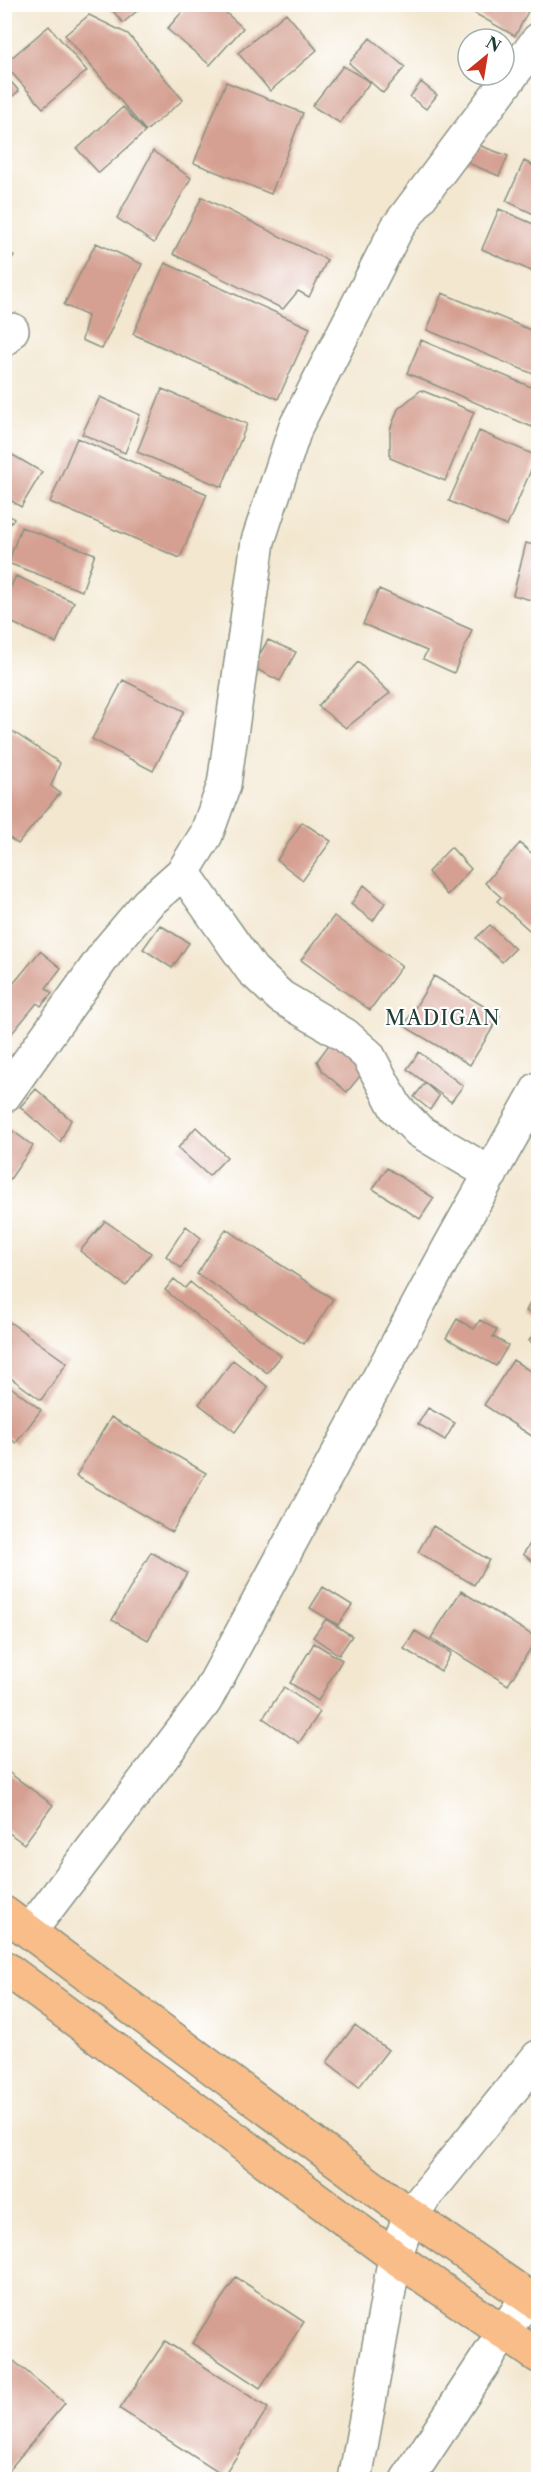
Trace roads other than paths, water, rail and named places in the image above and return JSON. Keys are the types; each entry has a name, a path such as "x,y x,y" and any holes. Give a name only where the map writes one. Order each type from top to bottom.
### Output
{"main road":[{"path":"17,1922 410,2215 533,2300"},
{"path":"4,1966 395,2257 538,2356"}],"street":[{"path":"4,1096 109,950 148,903 183,872 206,835 224,785 258,541 296,426 397,228 538,40"},
{"path":"183,872 252,970 281,997 345,1035 368,1055 396,1108 419,1131 491,1174"},
{"path":"17,1922 205,1701 538,1089"},
{"path":"355,2480 395,2257 410,2215 538,2057"},
{"path":"407,2480 504,2331 533,2300"}],"district":[{"name":"MADIGAN","path":"443,1018"}]}
